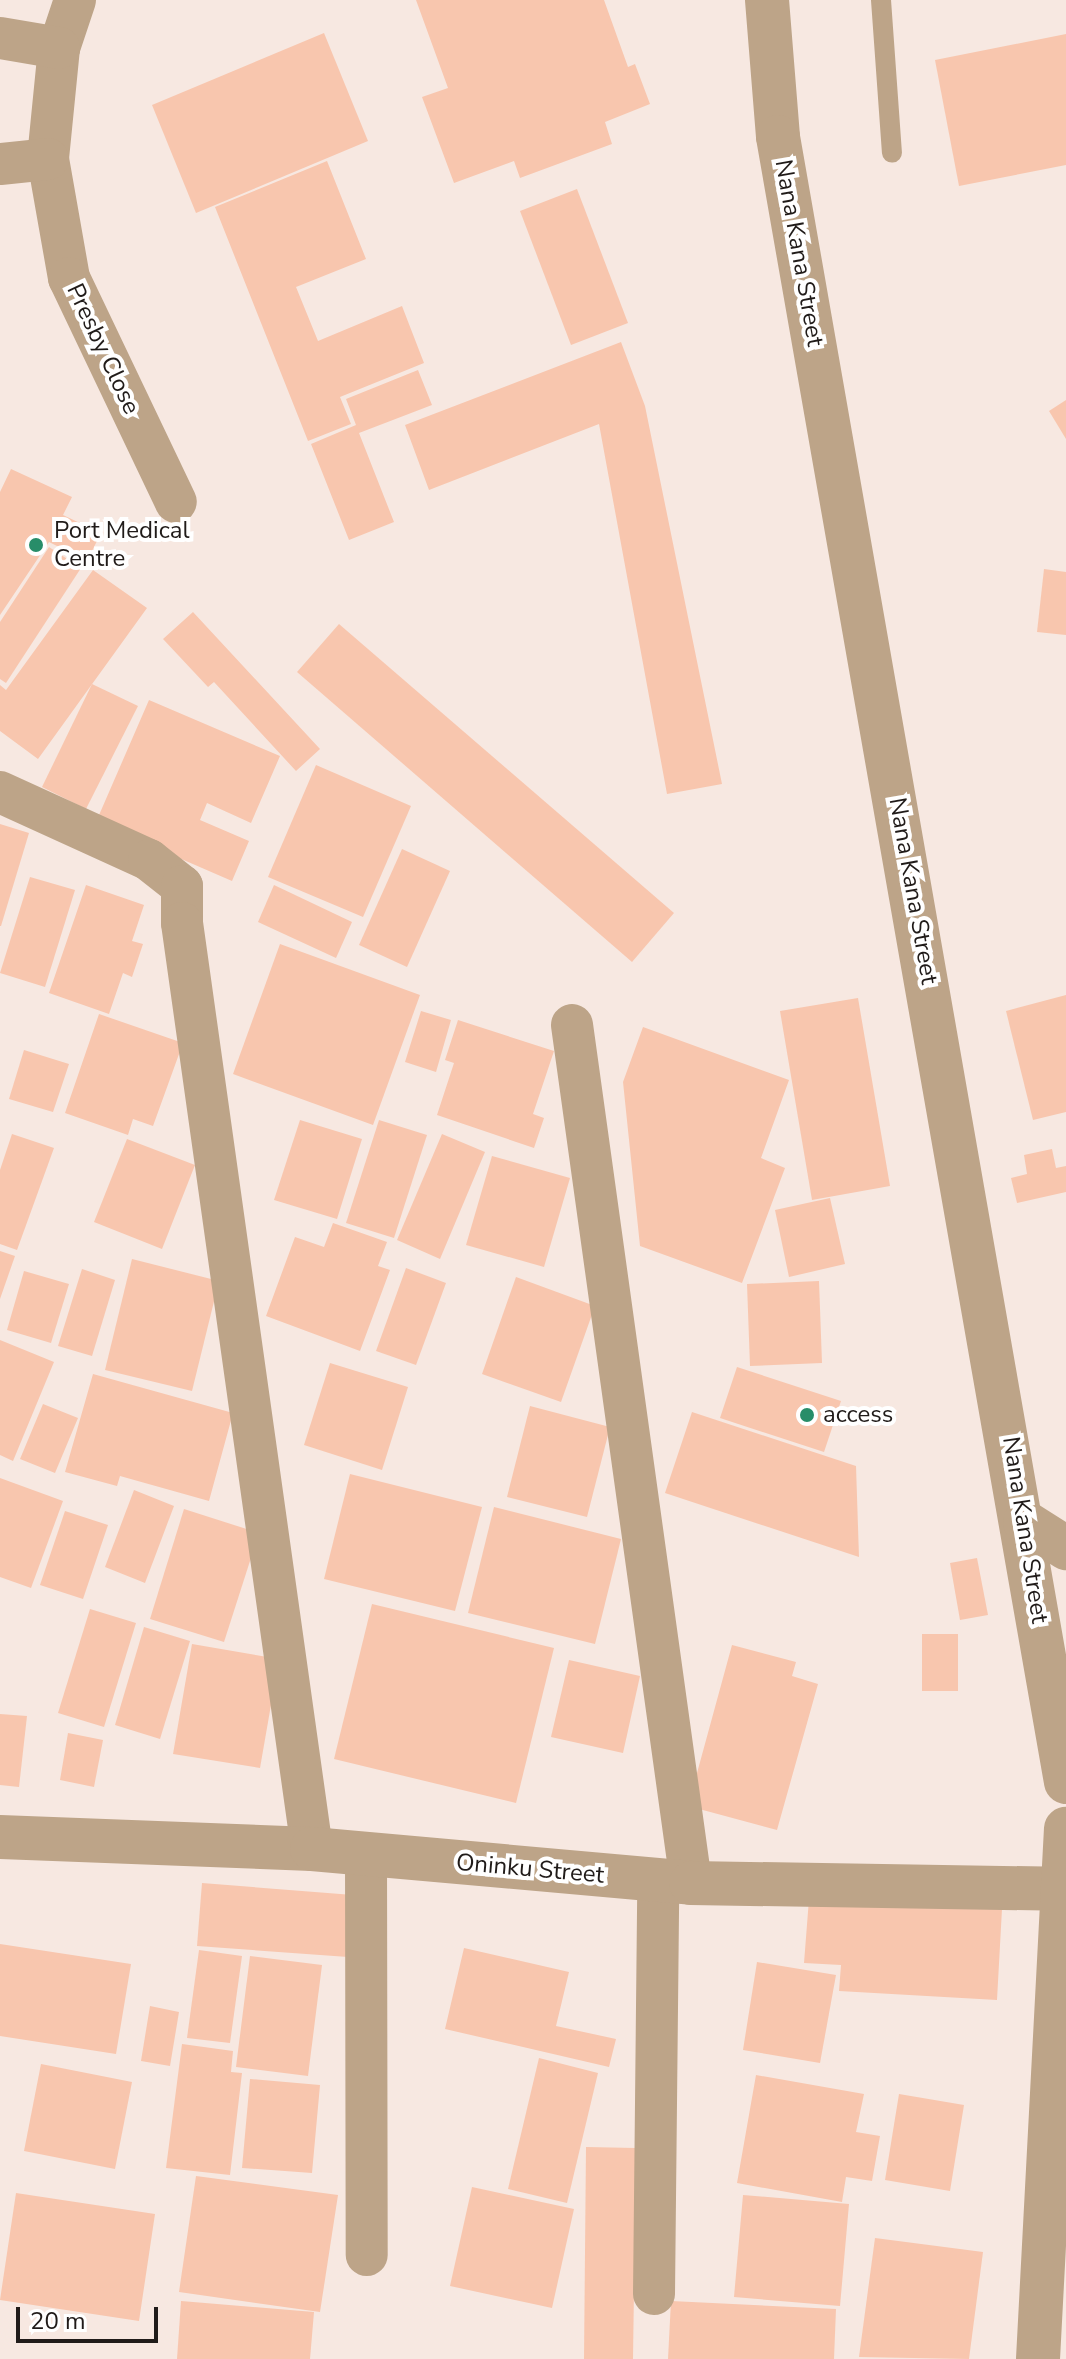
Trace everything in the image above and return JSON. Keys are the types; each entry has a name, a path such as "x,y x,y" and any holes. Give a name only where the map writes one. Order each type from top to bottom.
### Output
{"street":[{"name":"Presby Close","path":"75,0 59,48 48,159 69,278 176,502"},
{"name":"Nana Kana Street","path":"767,0 778,137 1025,1522 1058,1677 1066,1782"},
{"path":"0,38 59,48"},
{"path":"0,164 48,159"},
{"path":"0,792 149,860 182,886 182,923 312,1849"},
{"path":"572,1025 674,1882 654,2294"},
{"path":"1025,1522 1066,1548"},
{"path":"1038,2359 1060,1889 1066,1829"},
{"name":"Oninku Street","path":"0,1837 312,1849 674,1882 1060,1889"},
{"path":"366,1854 367,2255"}],"lane":[{"path":"881,0 892,153"}],"building":[{"path":"416,0 604,0 628,67 635,64 650,104 605,122 612,144 520,178 514,161 454,183 422,97 448,88"},
{"path":"324,33 368,141 196,213 152,105"},
{"path":"1066,34 1066,165 959,186 935,60"},
{"path":"327,161 366,259 296,287 318,341 402,306 424,363 340,397 351,424 308,441 215,207"},
{"path":"577,189 628,323 571,345 520,211"},
{"path":"621,342 645,406 722,784 667,794 599,424 429,490 405,425"},
{"path":"418,370 432,405 359,433 394,522 349,540 311,444 356,425 346,399"},
{"path":"1066,400 1066,439 1049,411"},
{"path":"11,469 72,497 63,515 101,533 87,561 49,542 0,615 0,492"},
{"path":"49,547 81,568 6,683 0,679 0,622"},
{"path":"1044,569 1066,572 1066,635 1037,632"},
{"path":"93,570 147,608 38,759 0,731 0,685 6,690"},
{"path":"193,612 320,749 296,771 214,682 208,687 163,639"},
{"path":"339,624 674,913 632,962 297,672"},
{"path":"92,684 138,706 86,809 42,787"},
{"path":"149,700 280,756 251,823 207,803 200,820 249,841 232,881 96,822"},
{"path":"316,765 411,806 363,917 268,877"},
{"path":"0,824 29,833 1,926 0,926"},
{"path":"402,849 450,871 407,967 359,945"},
{"path":"30,877 75,890 45,987 0,973"},
{"path":"86,885 144,905 132,941 143,944 132,977 123,973 109,1014 49,993"},
{"path":"274,885 352,922 336,958 258,922"},
{"path":"280,944 420,995 373,1125 233,1074"},
{"path":"1066,995 1066,1112 1033,1120 1006,1011"},
{"path":"858,998 890,1186 812,1200 780,1011"},
{"path":"421,1011 451,1020 436,1072 405,1062"},
{"path":"99,1014 183,1043 153,1126 133,1119 128,1135 65,1113"},
{"path":"458,1020 554,1051 533,1114 544,1118 534,1148 437,1115 454,1063 445,1060"},
{"path":"643,1027 789,1080 761,1158 785,1168 742,1283 640,1246 623,1082"},
{"path":"24,1050 69,1064 53,1112 9,1099"},
{"path":"300,1120 362,1139 337,1219 274,1200"},
{"path":"379,1120 427,1135 394,1238 346,1223"},
{"path":"12,1134 54,1148 17,1250 0,1244 0,1170"},
{"path":"442,1134 485,1152 440,1259 397,1240"},
{"path":"127,1139 195,1165 162,1249 94,1222"},
{"path":"1052,1149 1056,1168 1066,1166 1066,1192 1017,1203 1011,1178 1027,1174 1024,1155"},
{"path":"492,1156 570,1178 544,1267 466,1245"},
{"path":"830,1198 845,1264 789,1277 775,1210"},
{"path":"333,1223 387,1242 378,1266 390,1270 360,1351 266,1316 295,1237 324,1247"},
{"path":"0,1251 15,1256 0,1299"},
{"path":"132,1259 219,1281 192,1391 105,1370"},
{"path":"406,1268 446,1283 416,1365 376,1351"},
{"path":"82,1269 115,1280 92,1356 58,1346"},
{"path":"24,1271 69,1284 51,1343 7,1330"},
{"path":"516,1277 595,1306 561,1402 482,1374"},
{"path":"819,1281 822,1363 750,1366 747,1284"},
{"path":"0,1340 54,1362 13,1461 0,1455"},
{"path":"330,1363 408,1387 382,1470 304,1445"},
{"path":"737,1367 841,1401 824,1452 720,1418"},
{"path":"93,1374 233,1413 209,1501 120,1476 117,1486 65,1472"},
{"path":"43,1404 78,1418 55,1473 20,1459"},
{"path":"530,1406 610,1427 587,1517 507,1497"},
{"path":"692,1412 856,1466 859,1557 665,1493"},
{"path":"350,1474 482,1507 455,1611 324,1579"},
{"path":"0,1478 63,1501 31,1588 0,1577"},
{"path":"134,1490 174,1506 145,1583 105,1567"},
{"path":"494,1507 621,1539 595,1644 468,1613"},
{"path":"184,1509 259,1533 224,1642 150,1619"},
{"path":"65,1511 108,1525 83,1599 40,1585"},
{"path":"977,1558 988,1615 960,1620 950,1563"},
{"path":"372,1604 554,1648 516,1803 334,1759"},
{"path":"90,1609 136,1623 104,1727 58,1713"},
{"path":"144,1627 190,1641 160,1739 115,1725"},
{"path":"922,1634 958,1634 958,1691 922,1691"},
{"path":"192,1644 279,1659 260,1768 173,1754"},
{"path":"732,1645 796,1662 792,1676 818,1684 777,1830 688,1806"},
{"path":"569,1660 640,1676 623,1753 551,1737"},
{"path":"0,1714 27,1716 19,1787 0,1785"},
{"path":"68,1733 103,1740 94,1787 60,1780"},
{"path":"202,1883 353,1895 348,1957 197,1946"},
{"path":"809,1899 1002,1909 997,2000 839,1991 841,1965 804,1963"},
{"path":"0,1944 131,1964 116,2054 0,2036"},
{"path":"464,1948 569,1972 556,2026 616,2039 609,2067 445,2029"},
{"path":"199,1950 242,1956 230,2043 187,2038"},
{"path":"250,1956 322,1965 308,2076 236,2067"},
{"path":"757,1962 836,1975 820,2063 743,2050"},
{"path":"150,2006 179,2012 170,2066 141,2061"},
{"path":"182,2044 233,2051 231,2072 242,2073 230,2175 166,2168"},
{"path":"539,2058 598,2073 567,2203 508,2189"},
{"path":"41,2064 132,2082 115,2169 24,2151"},
{"path":"756,2075 864,2094 856,2132 880,2136 872,2181 846,2177 842,2202 737,2183"},
{"path":"250,2079 320,2085 312,2173 242,2168"},
{"path":"899,2094 964,2105 950,2191 885,2180"},
{"path":"586,2147 636,2148 633,2359 584,2359"},
{"path":"196,2176 338,2195 320,2312 179,2292"},
{"path":"472,2187 574,2209 552,2308 450,2286"},
{"path":"16,2193 155,2214 139,2321 0,2300"},
{"path":"743,2195 849,2204 840,2306 734,2297"},
{"path":"875,2238 983,2252 969,2359 859,2357"},
{"path":"181,2301 314,2312 310,2359 177,2359"},
{"path":"671,2301 836,2309 834,2359 668,2359"}],"place":[{"name":"Port Medical Centre","path":"36,545"},
{"name":"access","path":"807,1415"}]}
